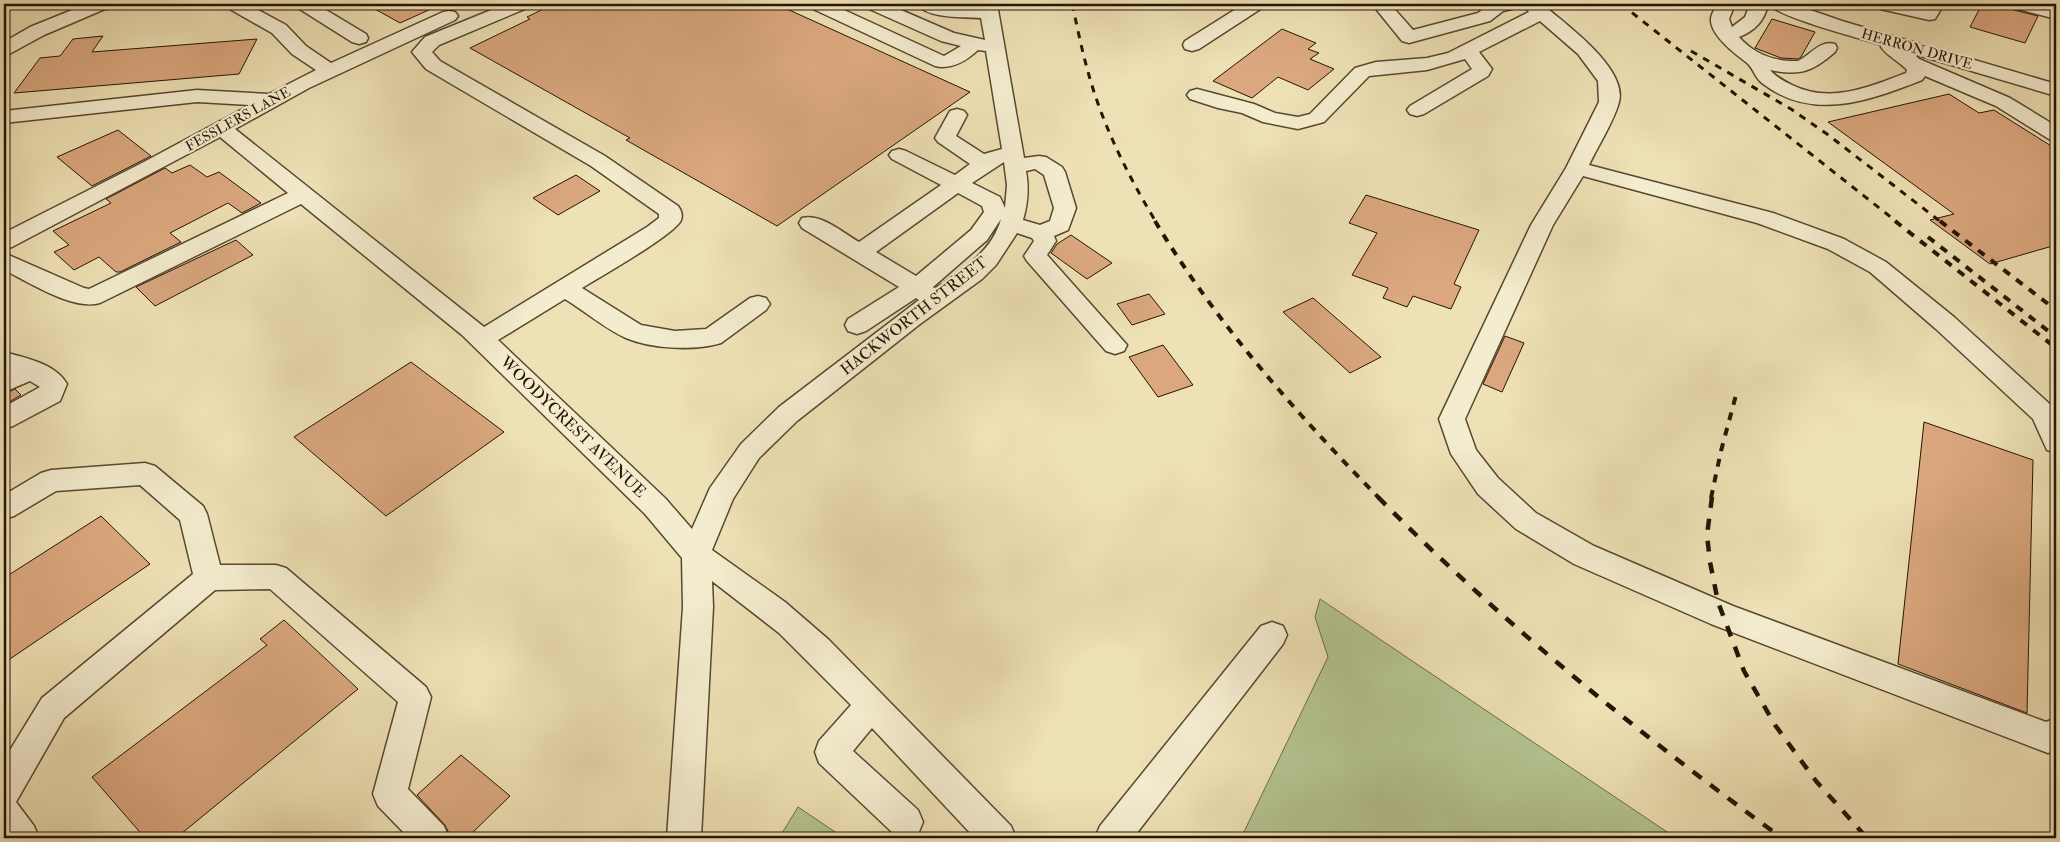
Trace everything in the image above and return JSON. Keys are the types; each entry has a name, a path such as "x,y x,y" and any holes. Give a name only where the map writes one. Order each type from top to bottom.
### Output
{"street":[{"path":"4,49 37,31 102,4 109,4"},
{"path":"234,4 279,29 299,50 330,71"},
{"path":"304,4 358,38"},
{"name":"FESSLERS LANE","path":"4,242 330,71 476,4"},
{"path":"482,339 655,232 670,220 670,211 598,161 433,65 420,52 432,41 521,4"},
{"path":"817,4 942,62 950,62 984,45"},
{"path":"873,4 948,37 984,45"},
{"path":"926,4 940,10 988,9"},
{"path":"1192,45 1256,4"},
{"path":"1381,4 1409,37 1484,16 1500,5"},
{"path":"1726,4 1720,24 1743,52 1755,59 1780,66 1805,66 1828,48"},
{"path":"1727,34 1745,28 1752,22 1759,4"},
{"name":"HERRON DRIVE","path":"1778,4 1794,11 1870,35 2056,90"},
{"path":"1882,4 1929,15 1935,4"},
{"path":"2020,4 2056,14"},
{"path":"1197,95 1225,104 1246,108 1270,118 1298,123 1317,118 1362,72 1376,68 1427,64 1469,52 1536,8 1585,50 1608,82 1609,102 1577,168 1542,225 1452,419 1464,454 1488,486 1526,520 1584,554 1722,614 2029,731 2048,738 2056,733"},
{"name":"HACKWORTH STREET","path":"696,554 720,496 734,473 768,432 926,294 974,273 999,246 1011,224 1017,203 1018,185 1014,159 984,45 988,9"},
{"path":"1870,35 1914,64 2003,102 2056,135"},
{"path":"1417,110 1481,72 1482,69 1469,52"},
{"path":"1755,59 1766,77 1793,94 1806,99 1832,101 1862,96 1915,76 1917,69 1914,64"},
{"path":"4,117 197,96 274,100"},
{"path":"957,115 945,138 984,164"},
{"name":"WOODYCREST AVENUE","path":"222,129 482,339 655,506 696,554 738,583 817,649 999,838"},
{"path":"857,325 926,294 979,235 995,212 992,202 899,155"},
{"path":"860,253 991,159 1039,162 1054,172 1065,208 1060,225 1042,233 1011,224"},
{"path":"1577,168 1764,218 1836,244 1878,267 1945,323 2044,414 2056,443"},
{"path":"4,261 80,296 92,298 304,194"},
{"path":"810,223 926,294"},
{"path":"1042,233 1045,241 1035,256 1115,345"},
{"path":"565,288 634,332 675,340 712,337 758,304"},
{"path":"4,419 51,394 54,384 10,368"},
{"path":"4,508 50,481 145,474 193,514 209,578"},
{"path":"684,838 698,607 696,554"},
{"path":"4,792 53,708 209,578 276,577 415,697 390,794 432,838"},
{"path":"1112,838 1272,634"},
{"path":"871,706 830,752 906,822"},
{"path":"4,814 22,838"}],"green space":[{"path":"1320,599 1676,838 1241,838 1328,657 1315,617"},
{"path":"798,807 844,838 779,838"}],"building":[{"path":"366,4 442,4 400,23"},
{"path":"554,4 776,4 970,92 777,226 626,140 630,138 470,48 530,19 527,17"},
{"path":"1982,4 2006,4 2014,10 2038,16 2025,43 1970,27"},
{"path":"1772,19 1815,32 1801,57 1798,59 1781,58 1755,48"},
{"path":"1282,29 1316,43 1308,49 1319,53 1310,59 1334,69 1308,90 1278,77 1252,98 1213,81"},
{"path":"103,36 92,52 257,39 239,74 14,93 40,58 60,56 73,39"},
{"path":"1949,94 1979,113 1994,110 2056,149 2056,245 1990,264 1930,220 1954,214 1828,122"},
{"path":"118,130 151,156 92,186 57,157"},
{"path":"190,165 207,177 219,172 261,203 242,213 228,203 170,233 181,242 120,272 116,272 99,257 74,270 54,252 69,245 53,231 111,203 106,199 165,168 172,173"},
{"path":"576,175 600,191 558,215 533,198"},
{"path":"1366,195 1479,230 1454,284 1461,287 1451,309 1413,296 1407,307 1383,298 1388,288 1352,275 1377,233 1349,223"},
{"path":"1071,235 1112,263 1087,279 1051,253 1057,244"},
{"path":"236,240 253,255 155,306 136,287"},
{"path":"1149,294 1165,314 1132,325 1117,304"},
{"path":"1313,298 1381,357 1350,373 1283,312"},
{"path":"1505,336 1524,343 1502,392 1483,384"},
{"path":"1163,345 1193,385 1158,397 1129,357"},
{"path":"411,362 504,432 386,516 294,437"},
{"path":"15,389 21,395 4,405 4,394"},
{"path":"1924,422 2033,460 2027,713 1898,664"},
{"path":"101,516 150,564 4,663 4,578"},
{"path":"284,620 358,689 176,838 145,838 92,777 267,645 260,639"},
{"path":"461,755 510,796 467,838 451,838 445,825 417,795"}],"railway":[{"path":"1072,4 1085,60 1107,128 1125,166 1156,222"},
{"path":"1621,4 1897,222"},
{"path":"1691,51 1791,109 1827,134 1941,222"},
{"path":"1155,221 1204,295 1259,366 1379,498"},
{"path":"1895,221 2056,348"},
{"path":"1940,221 2056,310"},
{"path":"1928,237 2056,337"},
{"path":"1711,498 1736,395"},
{"path":"1712,497 1707,535 1710,562 1718,602 1744,671 1775,725 1816,781 1867,838"},
{"path":"1379,498 1473,589 1573,676 1676,759 1782,838"}]}
